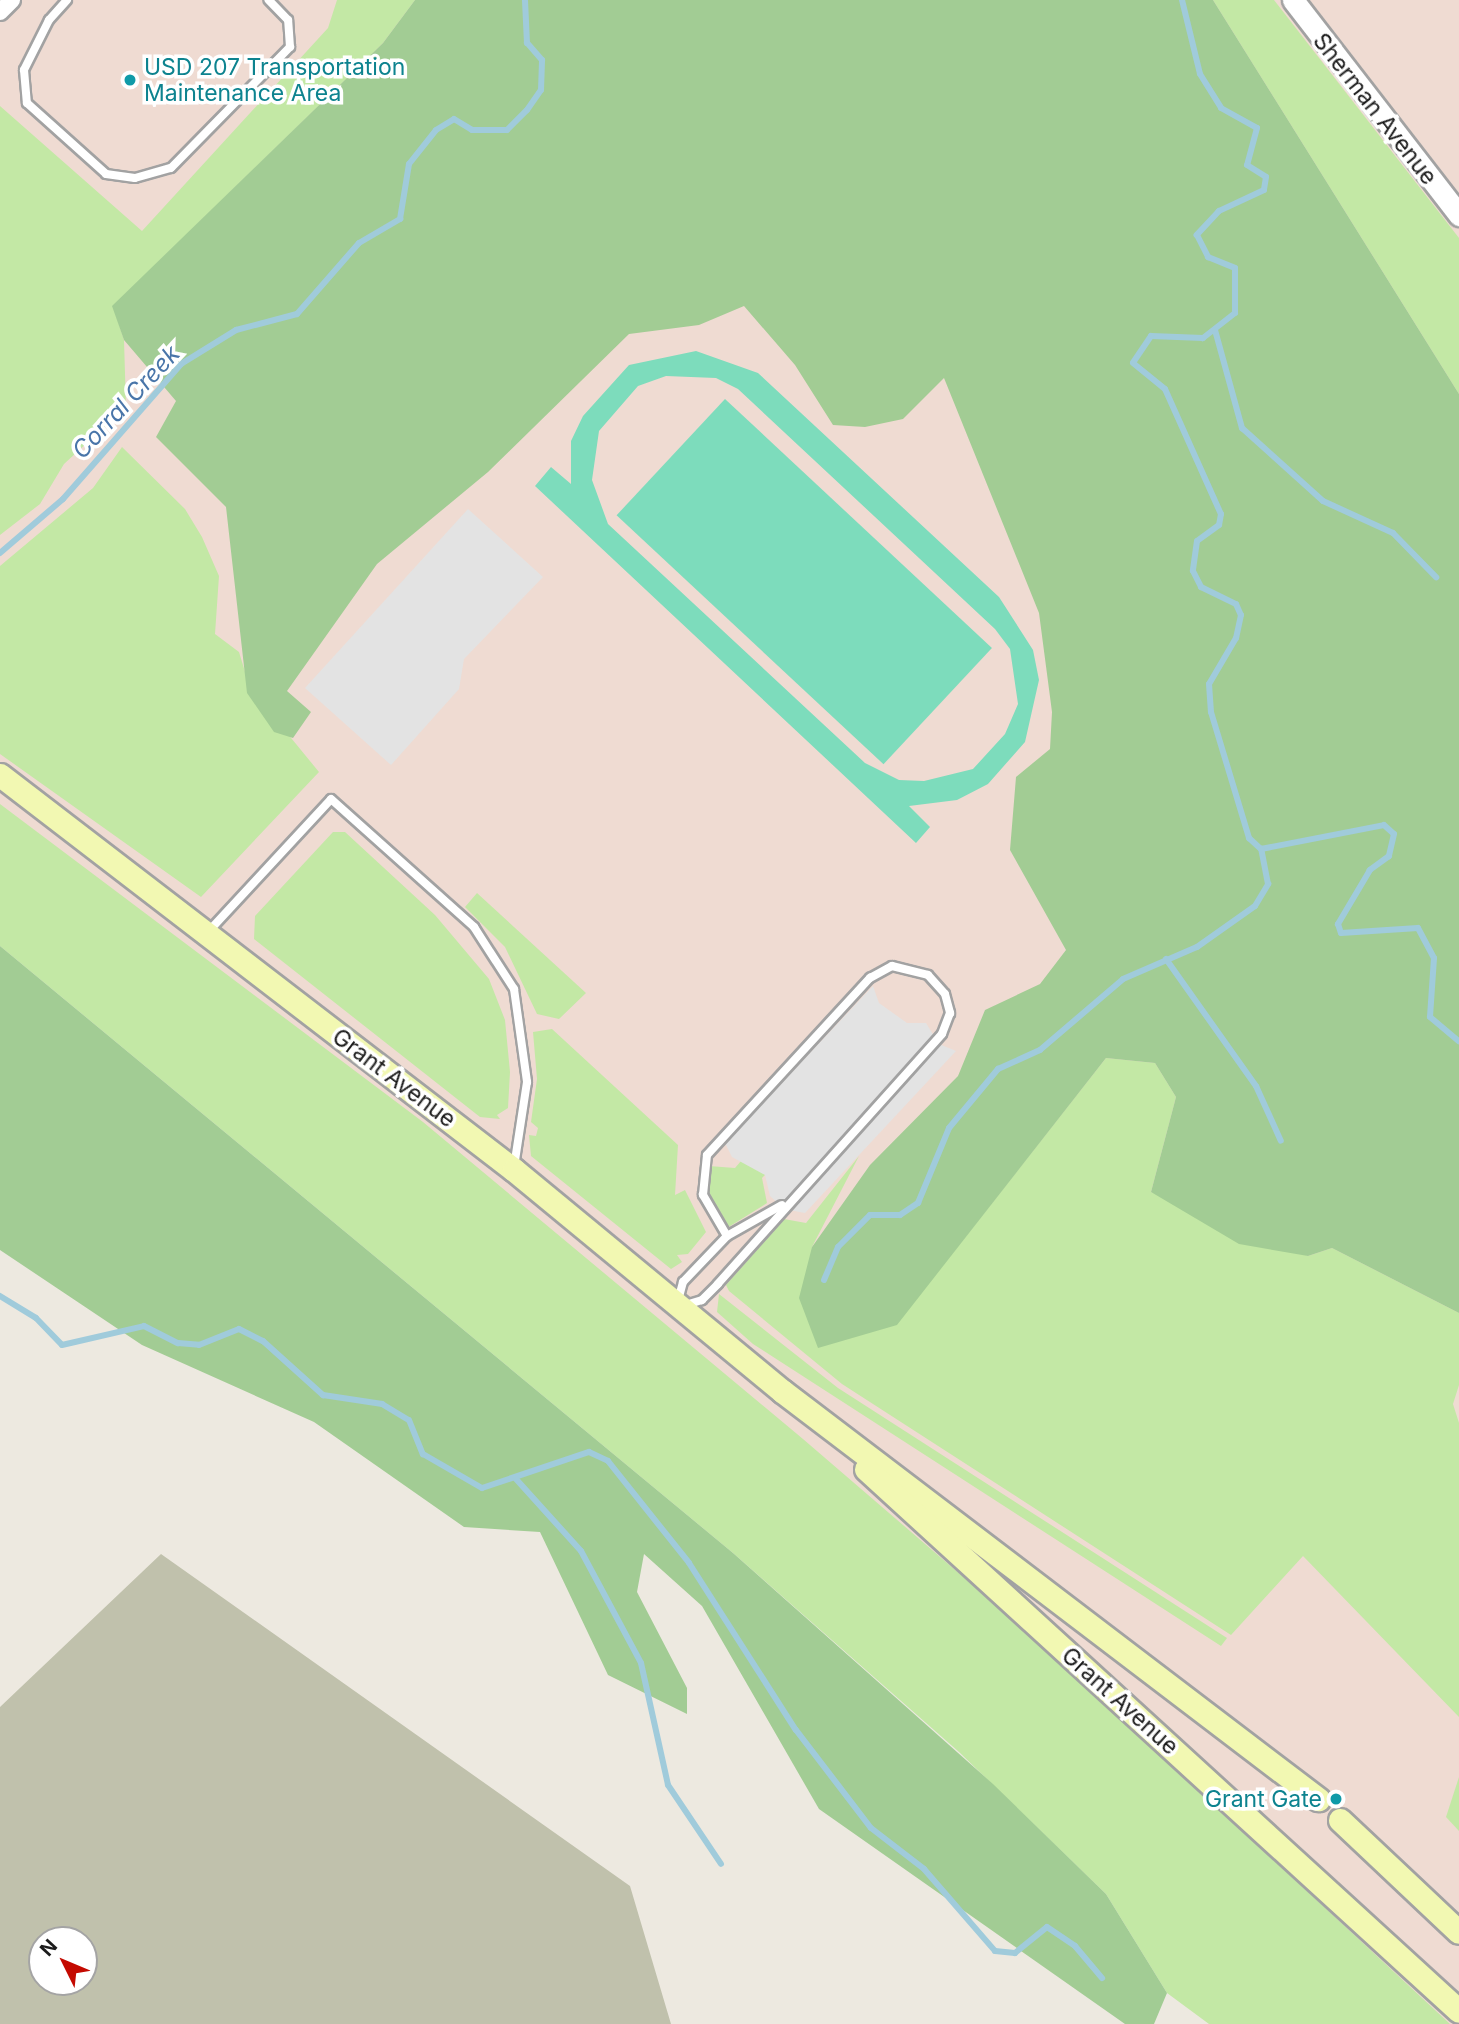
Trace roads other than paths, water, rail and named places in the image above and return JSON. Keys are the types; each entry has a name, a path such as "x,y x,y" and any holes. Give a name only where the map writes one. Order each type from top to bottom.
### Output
{"main road":[{"name":"Grant Avenue","path":"0,775 514,1170 676,1308 782,1391 1318,1799"},
{"name":"Grant Avenue","path":"782,1391 1459,2011"},
{"path":"1340,1820 1459,1932"}],"street":[{"path":"0,12 12,0"},
{"name":"Sherman Avenue","path":"1293,0 1459,215"}],"lane":[{"path":"67,0 49,20 24,70 27,103 106,174 135,178 171,168 290,47 288,20 269,0"},
{"path":"206,934 331,799 474,928 514,989 527,1082 514,1170"},
{"path":"676,1308 702,1300 783,1204 942,1034 950,1013 928,975 891,966 870,978 707,1155 703,1195 727,1236"},
{"path":"676,1308 683,1282 727,1236 783,1204"}],"waterway":[{"name":"Corral Creek","path":"0,553 63,499 181,364 236,330 297,314 359,243 400,219 409,164 436,130 454,119 472,130 507,130 527,110 541,90 542,60 527,43 525,0"},
{"path":"1182,0 1200,74 1221,108 1257,128 1247,165 1266,177 1264,190 1219,211 1197,235 1208,257 1235,268 1235,313 1203,338 1151,336 1133,363 1165,389 1221,514 1219,525 1197,541 1193,571 1201,587 1236,604 1241,615 1236,638 1209,684 1211,712 1249,838 1261,849 1384,825 1394,834 1389,856 1370,870 1338,924 1341,933 1418,928 1434,958 1430,1017 1459,1041"},
{"path":"1215,330 1242,428 1323,501 1393,533 1436,577"},
{"path":"824,1280 838,1247 870,1215 900,1215 918,1203 949,1128 998,1069 1040,1050 1123,979 1197,947 1255,906 1268,884 1261,849"},
{"path":"1166,959 1256,1086 1281,1141"},
{"path":"0,1296 36,1318 62,1345 144,1326 178,1343 199,1345 239,1329 263,1341 323,1395 382,1404 409,1420 423,1454 482,1488 589,1452 608,1461 689,1563 796,1730 871,1828 924,1869 995,1951 1015,1953 1047,1927 1075,1946 1102,1978"},
{"path":"516,1479 581,1551 641,1663 668,1785 721,1864"}],"place":[{"name":"USD 207 Transportation Maintenance Area","path":"130,80"},
{"name":"Grant Gate","path":"1336,1799"}]}
